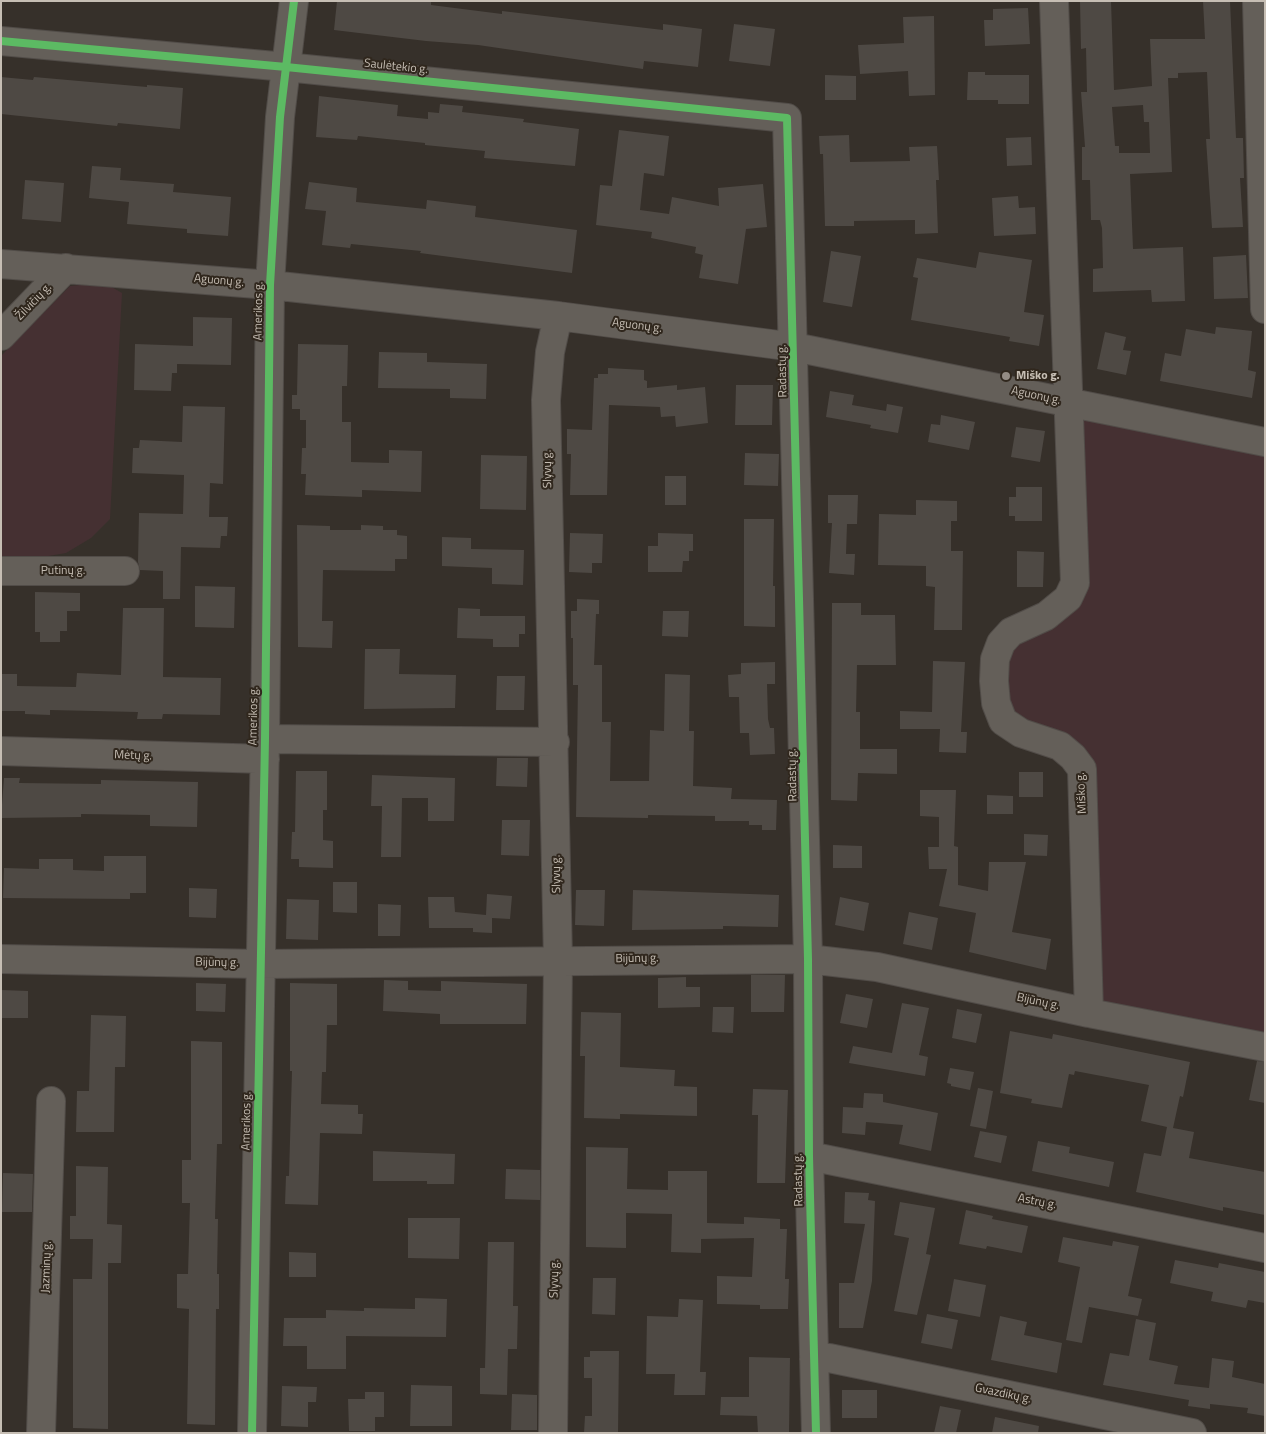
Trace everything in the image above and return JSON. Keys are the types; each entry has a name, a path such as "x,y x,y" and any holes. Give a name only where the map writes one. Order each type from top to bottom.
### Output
{"street":[{"name":"Amerikos g.","path":"252,1433 265,749 270,284 280,117 294,1"},
{"name":"Miško g.","path":"1054,1 1067,403 1075,582 1068,598 1046,616 1011,632 1001,643 995,659 994,681 996,703 1003,721 1021,733 1060,746 1073,757 1082,769 1089,1013"},
{"path":"1257,1 1265,309"},
{"name":"Saulėtekio g.","path":"1,41 286,67 788,118"},
{"name":"Radastų g.","path":"788,118 808,959 809,1156 816,1433"},
{"name":"Aguonų g.","path":"1,264 270,284 558,316 794,347 1265,442"},
{"name":"Žilvičių g.","path":"1,336 66,268"},
{"name":"Slyvų g.","path":"553,1433 558,960 555,742 546,400 550,352 558,316"},
{"name":"Putinų g.","path":"1,571 125,571"},
{"name":"Mėtų g.","path":"1,750 265,749 555,742"},
{"name":"Bijūnų g.","path":"1,959 261,964 808,959 877,967 1089,1013 1265,1047"},
{"name":"Jazminų g.","path":"41,1433 51,1101"},
{"name":"Astrų g.","path":"809,1156 1265,1248"},
{"name":"Gvazdikų g.","path":"814,1359 829,1358 1192,1433"}],"shaded area":[{"path":"90,284 110,286 122,293 110,519 91,538 66,553 31,559 1,556 1,356 70,286"},
{"path":"1079,412 1265,453 1265,1038 1097,1006 1089,758 1019,724 1008,711 1003,682 1010,644 1072,603"}],"building":[{"path":"337,1 431,1 431,5 502,14 502,11 663,30 663,24 702,29 698,67 644,61 643,69 478,45 334,30"},
{"path":"1080,1 1111,1 1114,90 1152,86 1150,39 1205,39 1203,1 1230,1 1236,138 1243,138 1244,178 1240,178 1243,227 1212,228 1206,139 1210,139 1207,72 1178,73 1178,78 1168,78 1172,172 1130,174 1133,249 1183,247 1185,301 1152,302 1151,290 1093,292 1093,269 1103,268 1102,228 1100,220 1091,220 1090,180 1082,180 1082,147 1085,147 1081,92 1087,92 1086,48 1081,49","holes":["1143,105 1144,122 1149,122 1150,153 1119,153 1119,146 1115,146 1112,107"]},
{"path":"1028,8 1030,44 985,46 984,20 993,20 993,9"},
{"path":"934,16 935,95 909,96 908,71 860,74 858,45 904,43 903,17"},
{"path":"734,24 775,29 770,66 729,61"},
{"path":"968,72 985,72 985,75 1029,75 1029,104 998,104 998,100 967,100"},
{"path":"825,75 856,76 856,100 825,100"},
{"path":"1,77 33,80 34,77 147,87 147,85 183,88 180,129 118,123 117,126 1,114"},
{"path":"319,96 398,105 397,116 428,119 428,112 439,113 440,104 463,106 462,112 524,119 523,122 579,129 575,166 484,158 485,151 425,145 425,143 358,136 357,140 316,137"},
{"path":"619,130 669,136 664,176 644,173 640,210 669,214 672,197 719,206 718,188 763,184 767,227 746,229 738,284 699,278 703,255 695,253 696,247 651,238 652,232 596,225 600,185 612,186"},
{"path":"849,135 850,162 910,161 909,147 937,146 939,180 936,180 938,233 915,234 915,220 854,221 854,226 825,226 823,154 820,154 819,136"},
{"path":"1031,137 1032,165 1007,166 1006,138"},
{"path":"92,166 121,168 120,180 174,184 173,192 231,197 228,236 187,233 187,229 127,224 129,202 89,198"},
{"path":"25,180 64,183 61,222 22,219"},
{"path":"309,182 357,188 356,202 426,209 427,200 476,206 475,217 577,230 572,273 420,253 421,251 351,244 350,248 322,245 326,211 305,209"},
{"path":"1018,196 1019,208 1035,207 1036,234 994,236 992,198"},
{"path":"831,251 861,256 852,307 823,302"},
{"path":"979,252 1032,260 1024,312 1044,315 1039,346 1009,341 1010,337 911,320 918,278 913,277 917,258 976,268"},
{"path":"1246,255 1248,298 1214,299 1213,257"},
{"path":"193,317 232,318 231,365 177,364 177,373 172,373 171,391 134,390 135,344 193,346"},
{"path":"1216,327 1252,331 1248,370 1256,372 1252,398 1160,381 1165,353 1181,356 1186,329 1215,334"},
{"path":"1105,332 1126,337 1123,350 1131,351 1126,375 1097,369"},
{"path":"298,344 348,345 347,386 342,386 342,422 351,422 351,462 389,463 389,450 422,451 421,492 362,490 362,497 305,495 306,474 301,474 302,448 306,448 306,420 300,420 300,409 292,409 292,395 297,395"},
{"path":"379,352 427,353 427,362 487,364 486,399 450,398 450,389 378,388"},
{"path":"608,368 644,370 644,380 647,381 647,388 677,385 677,390 705,387 708,423 676,427 675,416 661,417 660,407 609,405 607,495 570,495 571,454 567,454 567,429 592,430 594,378 598,378 598,374 608,374"},
{"path":"736,385 773,385 772,425 735,425"},
{"path":"830,391 854,395 852,405 886,411 887,404 903,407 898,433 870,428 871,425 826,417"},
{"path":"183,406 225,407 223,484 210,483 209,517 228,517 227,536 221,536 220,548 181,547 180,599 163,599 163,571 140,570 138,562 139,513 183,514 184,475 132,473 133,448 139,448 140,440 182,442"},
{"path":"941,415 975,422 969,450 928,442 931,424 940,425"},
{"path":"1016,427 1045,431 1040,462 1011,457"},
{"path":"745,453 779,454 778,486 744,485"},
{"path":"481,455 527,456 526,510 480,509"},
{"path":"665,476 686,476 686,505 665,505"},
{"path":"1016,487 1042,487 1042,521 1015,521 1015,516 1009,516 1009,497 1016,497"},
{"path":"828,495 858,495 857,524 847,524 846,554 855,554 854,575 829,573 832,523 828,523"},
{"path":"916,500 957,501 957,521 951,521 951,551 963,551 962,630 934,630 935,587 926,586 926,566 878,565 879,514 916,515"},
{"path":"744,519 774,519 773,586 775,586 775,627 744,626"},
{"path":"297,525 330,526 330,530 361,530 361,525 383,526 383,530 397,530 397,535 407,536 407,559 395,559 395,571 323,570 322,621 333,621 332,648 298,647"},
{"path":"570,533 603,534 602,563 592,563 592,573 569,572"},
{"path":"658,533 693,534 693,551 689,551 689,561 683,561 682,572 648,572 648,546 658,546"},
{"path":"442,537 471,538 471,549 524,550 523,585 492,584 492,568 442,566"},
{"path":"1017,551 1044,552 1043,587 1017,587"},
{"path":"195,586 235,587 234,628 195,627"},
{"path":"35,592 80,593 80,611 67,611 67,631 60,631 60,642 40,642 40,632 35,632"},
{"path":"577,599 599,600 599,614 596,614 594,665 602,665 602,722 611,722 610,781 649,781 650,730 664,731 665,674 690,675 689,731 694,731 693,786 732,788 731,799 777,800 776,830 762,830 762,825 749,825 749,821 715,821 715,816 648,815 648,818 576,817 578,685 573,685 571,611 577,611"},
{"path":"832,603 861,603 861,615 895,615 896,665 857,665 856,712 860,712 860,749 897,749 897,774 858,773 857,801 831,800"},
{"path":"123,608 164,608 163,677 221,678 220,715 163,714 162,719 137,719 138,712 50,710 50,715 25,714 25,711 1,711 1,674 17,674 17,686 76,687 77,673 121,675"},
{"path":"458,608 480,609 480,616 525,616 525,634 519,634 519,647 493,647 493,639 457,638"},
{"path":"663,611 689,611 688,637 662,636"},
{"path":"365,649 400,649 399,674 456,675 455,708 364,709"},
{"path":"933,661 965,662 961,732 967,732 966,753 939,752 940,729 900,729 900,711 932,712"},
{"path":"775,662 775,684 767,684 768,719 770,728 774,728 775,754 750,755 749,733 740,733 739,697 729,697 728,675 741,674 741,663"},
{"path":"497,676 525,676 524,710 496,710"},
{"path":"497,758 528,758 527,787 496,786"},
{"path":"296,771 327,771 327,810 323,810 323,840 333,841 333,868 299,867 299,859 291,859 292,832 295,832"},
{"path":"1019,772 1043,772 1043,797 1019,797"},
{"path":"372,775 455,778 454,821 428,821 428,798 402,798 401,857 381,857 382,806 371,806"},
{"path":"4,778 20,778 19,783 101,784 101,780 198,782 197,827 150,826 150,815 81,814 81,817 1,818"},
{"path":"920,790 956,790 954,846 958,847 958,885 988,891 989,862 1026,862 1012,932 1051,939 1046,970 969,952 976,913 939,906 947,869 929,869 928,847 939,847 939,817 920,816"},
{"path":"987,795 1013,796 1013,814 987,814"},
{"path":"502,820 530,820 529,856 501,855"},
{"path":"1024,834 1048,835 1047,856 1024,855"},
{"path":"833,845 862,846 862,868 833,868"},
{"path":"104,856 146,856 146,893 130,893 130,899 3,898 4,868 39,869 39,859 73,859 73,870 104,871"},
{"path":"333,882 357,882 357,913 333,912"},
{"path":"189,888 217,889 216,918 189,917"},
{"path":"576,890 605,890 604,926 575,925"},
{"path":"633,890 779,895 778,927 723,926 723,929 632,930"},
{"path":"487,894 512,896 510,919 492,918 492,933 473,932 473,928 429,928 428,897 454,897 455,912 486,915"},
{"path":"840,897 869,903 864,931 835,925"},
{"path":"287,899 319,900 318,940 286,939"},
{"path":"378,904 401,905 400,936 378,936"},
{"path":"909,912 938,918 932,950 903,944"},
{"path":"751,975 785,975 784,1012 751,1012"},
{"path":"686,977 686,987 700,987 700,1007 658,1008 658,978"},
{"path":"384,980 408,981 408,990 441,991 441,981 527,984 526,1024 440,1024 440,1014 383,1011"},
{"path":"196,983 226,984 225,1012 196,1011"},
{"path":"290,983 337,984 337,1025 327,1025 326,1072 322,1072 321,1104 358,1105 358,1114 363,1114 362,1134 320,1133 318,1205 285,1204 286,1176 289,1176 292,1071 290,1071"},
{"path":"1,990 28,991 28,1018 1,1018"},
{"path":"846,994 873,999 867,1028 840,1023"},
{"path":"902,1003 929,1008 919,1055 928,1057 925,1076 849,1063 853,1046 892,1053"},
{"path":"713,1007 734,1007 733,1033 712,1032"},
{"path":"957,1009 982,1014 976,1043 952,1038"},
{"path":"581,1012 621,1013 620,1067 675,1070 674,1086 697,1087 697,1116 620,1114 620,1119 584,1118 585,1056 580,1056"},
{"path":"91,1015 126,1016 125,1067 115,1067 114,1132 76,1132 77,1091 89,1091"},
{"path":"1010,1031 1052,1039 1053,1034 1190,1062 1183,1097 1180,1096 1173,1128 1194,1132 1189,1158 1265,1172 1265,1215 1223,1207 1223,1211 1136,1192 1144,1153 1161,1156 1167,1127 1141,1121 1149,1085 1075,1071 1074,1075 1069,1074 1062,1108 1031,1103 1032,1099 1000,1093"},
{"path":"191,1041 222,1042 222,1144 217,1144 215,1219 218,1219 217,1274 219,1274 219,1309 216,1309 215,1425 187,1424 189,1309 177,1308 177,1274 188,1274 190,1203 182,1203 182,1160 191,1160"},
{"path":"1257,1061 1265,1062 1265,1103 1249,1100"},
{"path":"950,1068 974,1072 970,1090 951,1086 951,1084 947,1083"},
{"path":"978,1088 993,1091 986,1129 970,1126"},
{"path":"753,1089 788,1090 785,1183 757,1183 758,1115 752,1115"},
{"path":"864,1093 883,1094 883,1102 938,1113 931,1151 899,1144 903,1125 866,1122 865,1135 842,1133 843,1107 863,1108"},
{"path":"980,1131 1007,1136 1001,1163 974,1157"},
{"path":"1038,1141 1070,1147 1069,1153 1114,1162 1109,1187 1032,1171"},
{"path":"586,1147 628,1148 627,1189 668,1190 668,1171 707,1171 707,1223 744,1224 744,1217 780,1219 780,1229 787,1229 785,1279 789,1279 788,1309 760,1309 760,1305 717,1304 717,1276 752,1277 754,1238 701,1239 701,1253 671,1252 672,1214 626,1213 626,1248 586,1247"},
{"path":"373,1151 455,1154 454,1184 427,1184 427,1181 373,1181"},
{"path":"76,1166 108,1167 107,1224 122,1225 121,1263 108,1263 108,1429 73,1428 73,1279 92,1279 93,1239 70,1239 70,1216 76,1216"},
{"path":"506,1169 540,1170 540,1200 505,1199"},
{"path":"3,1173 33,1174 32,1212 2,1212"},
{"path":"845,1192 869,1193 868,1200 875,1201 872,1281 863,1328 839,1328 839,1283 854,1283 865,1224 844,1223"},
{"path":"900,1202 935,1208 926,1254 931,1255 917,1315 894,1311 909,1238 894,1235"},
{"path":"966,1210 993,1216 992,1219 1028,1226 1022,1253 987,1246 986,1249 959,1244"},
{"path":"408,1218 460,1218 459,1259 408,1258"},
{"path":"1063,1237 1112,1246 1113,1241 1139,1246 1128,1296 1142,1299 1138,1316 1089,1307 1082,1343 1066,1340 1080,1267 1058,1262"},
{"path":"488,1242 514,1242 513,1306 518,1306 517,1349 508,1349 507,1395 480,1394 480,1368 485,1368"},
{"path":"289,1252 316,1253 316,1277 289,1277"},
{"path":"1175,1260 1218,1268 1219,1263 1265,1272 1265,1303 1248,1300 1246,1308 1211,1301 1213,1292 1170,1283"},
{"path":"593,1278 616,1278 615,1315 592,1314"},
{"path":"954,1279 986,1285 980,1317 948,1311"},
{"path":"415,1298 447,1299 446,1337 346,1336 346,1369 307,1369 307,1346 283,1346 284,1318 326,1318 326,1310 364,1311 364,1308 415,1309"},
{"path":"679,1299 703,1300 700,1372 706,1372 705,1395 674,1395 675,1374 646,1374 647,1316 678,1317"},
{"path":"927,1314 958,1320 952,1349 921,1343"},
{"path":"1000,1316 1027,1322 1024,1335 1062,1343 1057,1373 991,1360"},
{"path":"1136,1319 1156,1323 1149,1360 1178,1366 1174,1384 1209,1388 1212,1358 1234,1361 1232,1377 1265,1384 1265,1416 1247,1413 1248,1408 1210,1404 1210,1409 1188,1406 1189,1400 1103,1385 1110,1353 1129,1356"},
{"path":"590,1351 619,1351 618,1433 584,1433 585,1416 592,1416 592,1378 584,1378 584,1357 590,1357"},
{"path":"749,1357 790,1358 789,1433 758,1433 757,1416 720,1415 721,1397 749,1397"},
{"path":"411,1385 452,1386 452,1426 410,1426"},
{"path":"282,1386 317,1387 316,1402 308,1402 308,1427 281,1426"},
{"path":"842,1390 877,1390 877,1418 842,1418"},
{"path":"365,1392 384,1392 384,1417 375,1417 375,1431 349,1431 348,1399 365,1399"},
{"path":"512,1394 537,1395 537,1430 511,1430"},
{"path":"940,1406 961,1410 956,1433 934,1433"},
{"path":"995,1417 1039,1426 1038,1433 992,1433"}],"cycle path":[{"path":"252,1433 265,739 270,285 280,117 294,1"},
{"path":"1,41 286,67 787,118 808,959 809,1156 816,1433"}],"place":[{"name":"Miško g.","path":"1006,376"}]}
